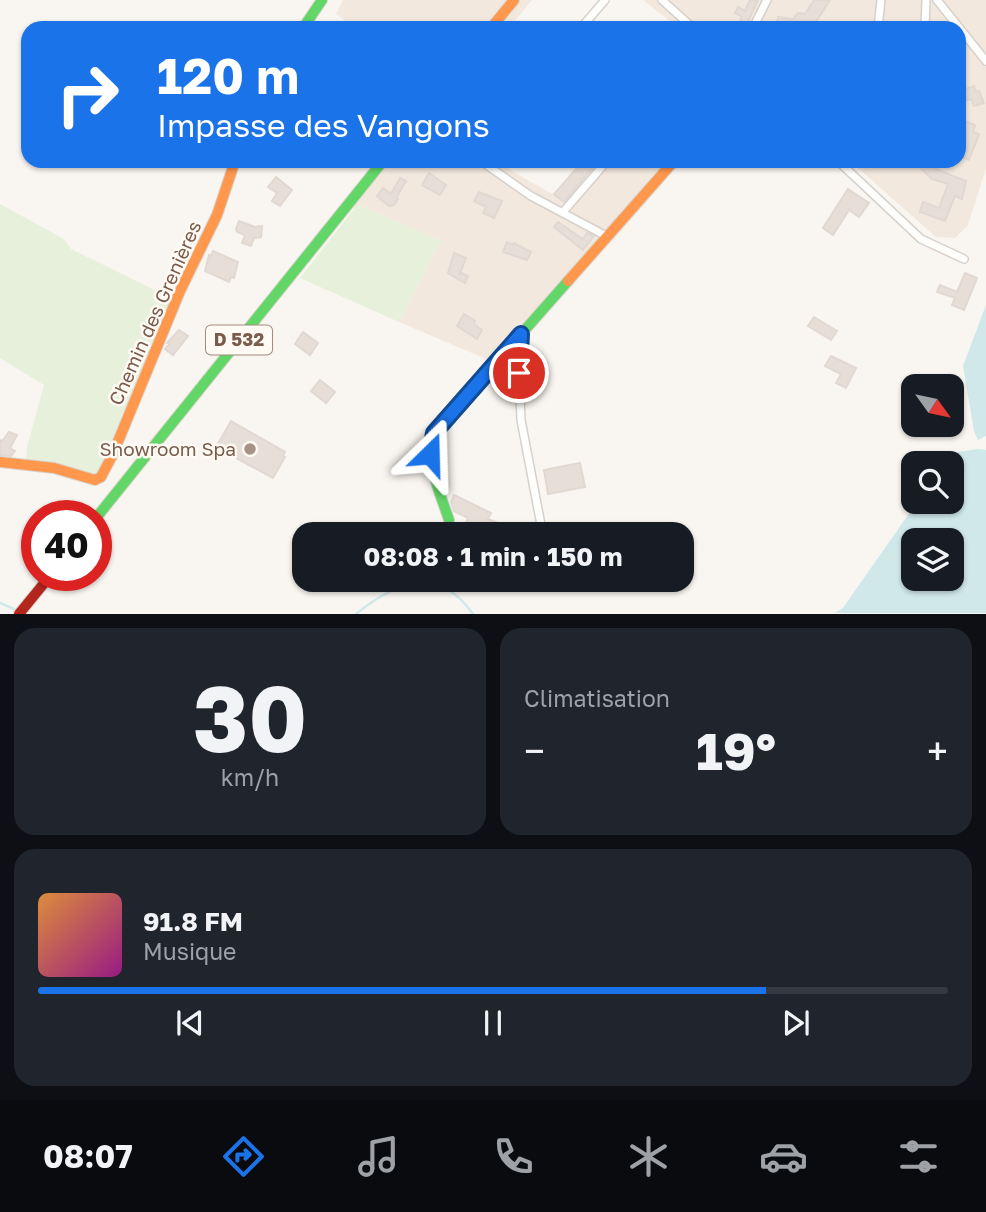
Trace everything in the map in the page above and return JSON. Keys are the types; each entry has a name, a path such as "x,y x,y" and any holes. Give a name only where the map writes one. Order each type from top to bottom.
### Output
{"street":[{"path":"308,21 322,0"},
{"path":"497,21 514,0"},
{"path":"587,21 605,0"},
{"path":"662,0 685,21"},
{"path":"756,21 767,0"},
{"path":"879,21 881,0"},
{"path":"925,21 926,0"},
{"path":"937,0 954,21"},
{"path":"966,36 986,61"},
{"name":"Chemin des Grenières","path":"0,463 54,468 95,480 101,477 180,291 217,215 233,168"},
{"name":"D 532","path":"110,500 377,168"},
{"path":"491,168 515,186 608,237"},
{"path":"563,212 601,168"},
{"path":"449,520 430,454 434,433 668,168"},
{"path":"846,168 922,239 964,259"},
{"path":"521,334 521,420 540,522"},
{"path":"22,610 38,591"}],"shaded area":[{"path":"343,0 532,0 515,21 346,21 336,14"},
{"path":"643,0 986,0 986,168 968,225 955,238 936,237 858,168 966,168 966,21 670,21"},
{"path":"382,168 507,168 557,197 585,168 675,168 623,229 543,314 491,361 399,322 441,241 358,204 354,209 348,205"}],"green space":[{"path":"0,204 64,239 71,249 175,300 104,466 97,476 26,462 27,447 44,385 0,358"},
{"path":"358,204 441,241 399,322 300,278"}],"water":[{"path":"986,305 986,436 978,440 974,431 963,366"},
{"path":"986,450 986,613 835,613 843,608 909,514 964,514 964,451"}],"building":[{"path":"750,0 758,0 748,21 740,21 742,17 735,13 738,7 745,11"},
{"path":"814,0 830,0 816,21 777,21 778,17 793,19 798,13 805,14"},
{"path":"974,86 984,103 974,106 971,99 966,100 966,89"},
{"path":"966,122 975,125 973,132 979,134 969,160 966,159"},
{"path":"577,168 592,168 564,202 554,194"},
{"path":"920,168 935,168 966,181 962,199 955,196 945,221 920,212 923,202 939,208 948,184 932,179"},
{"path":"429,173 446,185 440,195 422,185"},
{"path":"276,177 292,190 280,206 272,201 277,193 268,187"},
{"path":"400,178 406,181 394,205 389,206 377,196 383,188 391,194"},
{"path":"848,189 869,203 859,217 849,210 833,235 823,228"},
{"path":"479,192 502,201 494,218 483,213 486,207 474,201"},
{"path":"239,221 255,227 262,226 261,237 254,238 251,246 242,243 245,235 236,229"},
{"path":"558,222 583,239 587,233 594,236 583,250 554,227"},
{"path":"507,242 531,252 527,260 503,252"},
{"path":"213,251 238,262 234,278 231,277 229,282 205,271 209,255 211,256"},
{"path":"454,253 466,258 460,272 468,276 465,283 448,273"},
{"path":"965,273 977,278 964,310 952,305 955,298 937,292 940,285 957,292"},
{"path":"464,314 482,330 477,339 457,326"},
{"path":"814,317 837,331 831,340 808,326"},
{"path":"179,330 188,336 173,355 165,349"},
{"path":"303,332 318,343 310,355 295,344"},
{"path":"831,356 856,368 846,388 836,383 841,374 825,366"},
{"path":"320,380 335,392 326,403 311,391"},
{"name":"Showroom Spa","path":"231,421 285,452 273,478 216,447"},
{"path":"9,432 17,435 10,448 15,451 11,456 0,455 0,440"},
{"path":"580,463 585,487 548,494 544,470"},
{"path":"454,495 491,513 488,519 496,522 466,522 468,518 454,511 451,502"}],"waterway":[{"path":"356,614 386,593 416,583 431,583 445,588 459,598 473,614"},
{"path":"0,603 16,610"}],"traffic: fast":[{"path":"308,21 322,0"},
{"path":"110,500 377,168"},
{"path":"449,520 433,467 434,433 568,281"}],"traffic: slow":[{"path":"497,21 514,0"},
{"path":"0,462 54,468 95,480 101,477 180,291 217,215 233,168"},
{"path":"568,281 668,168"}],"traffic: jam":[{"path":"19,614 38,591"}],"place":[{"name":"Showroom Spa","path":"250,449"}],"route":[{"path":"430,454 434,433 521,334 519,373"}]}
